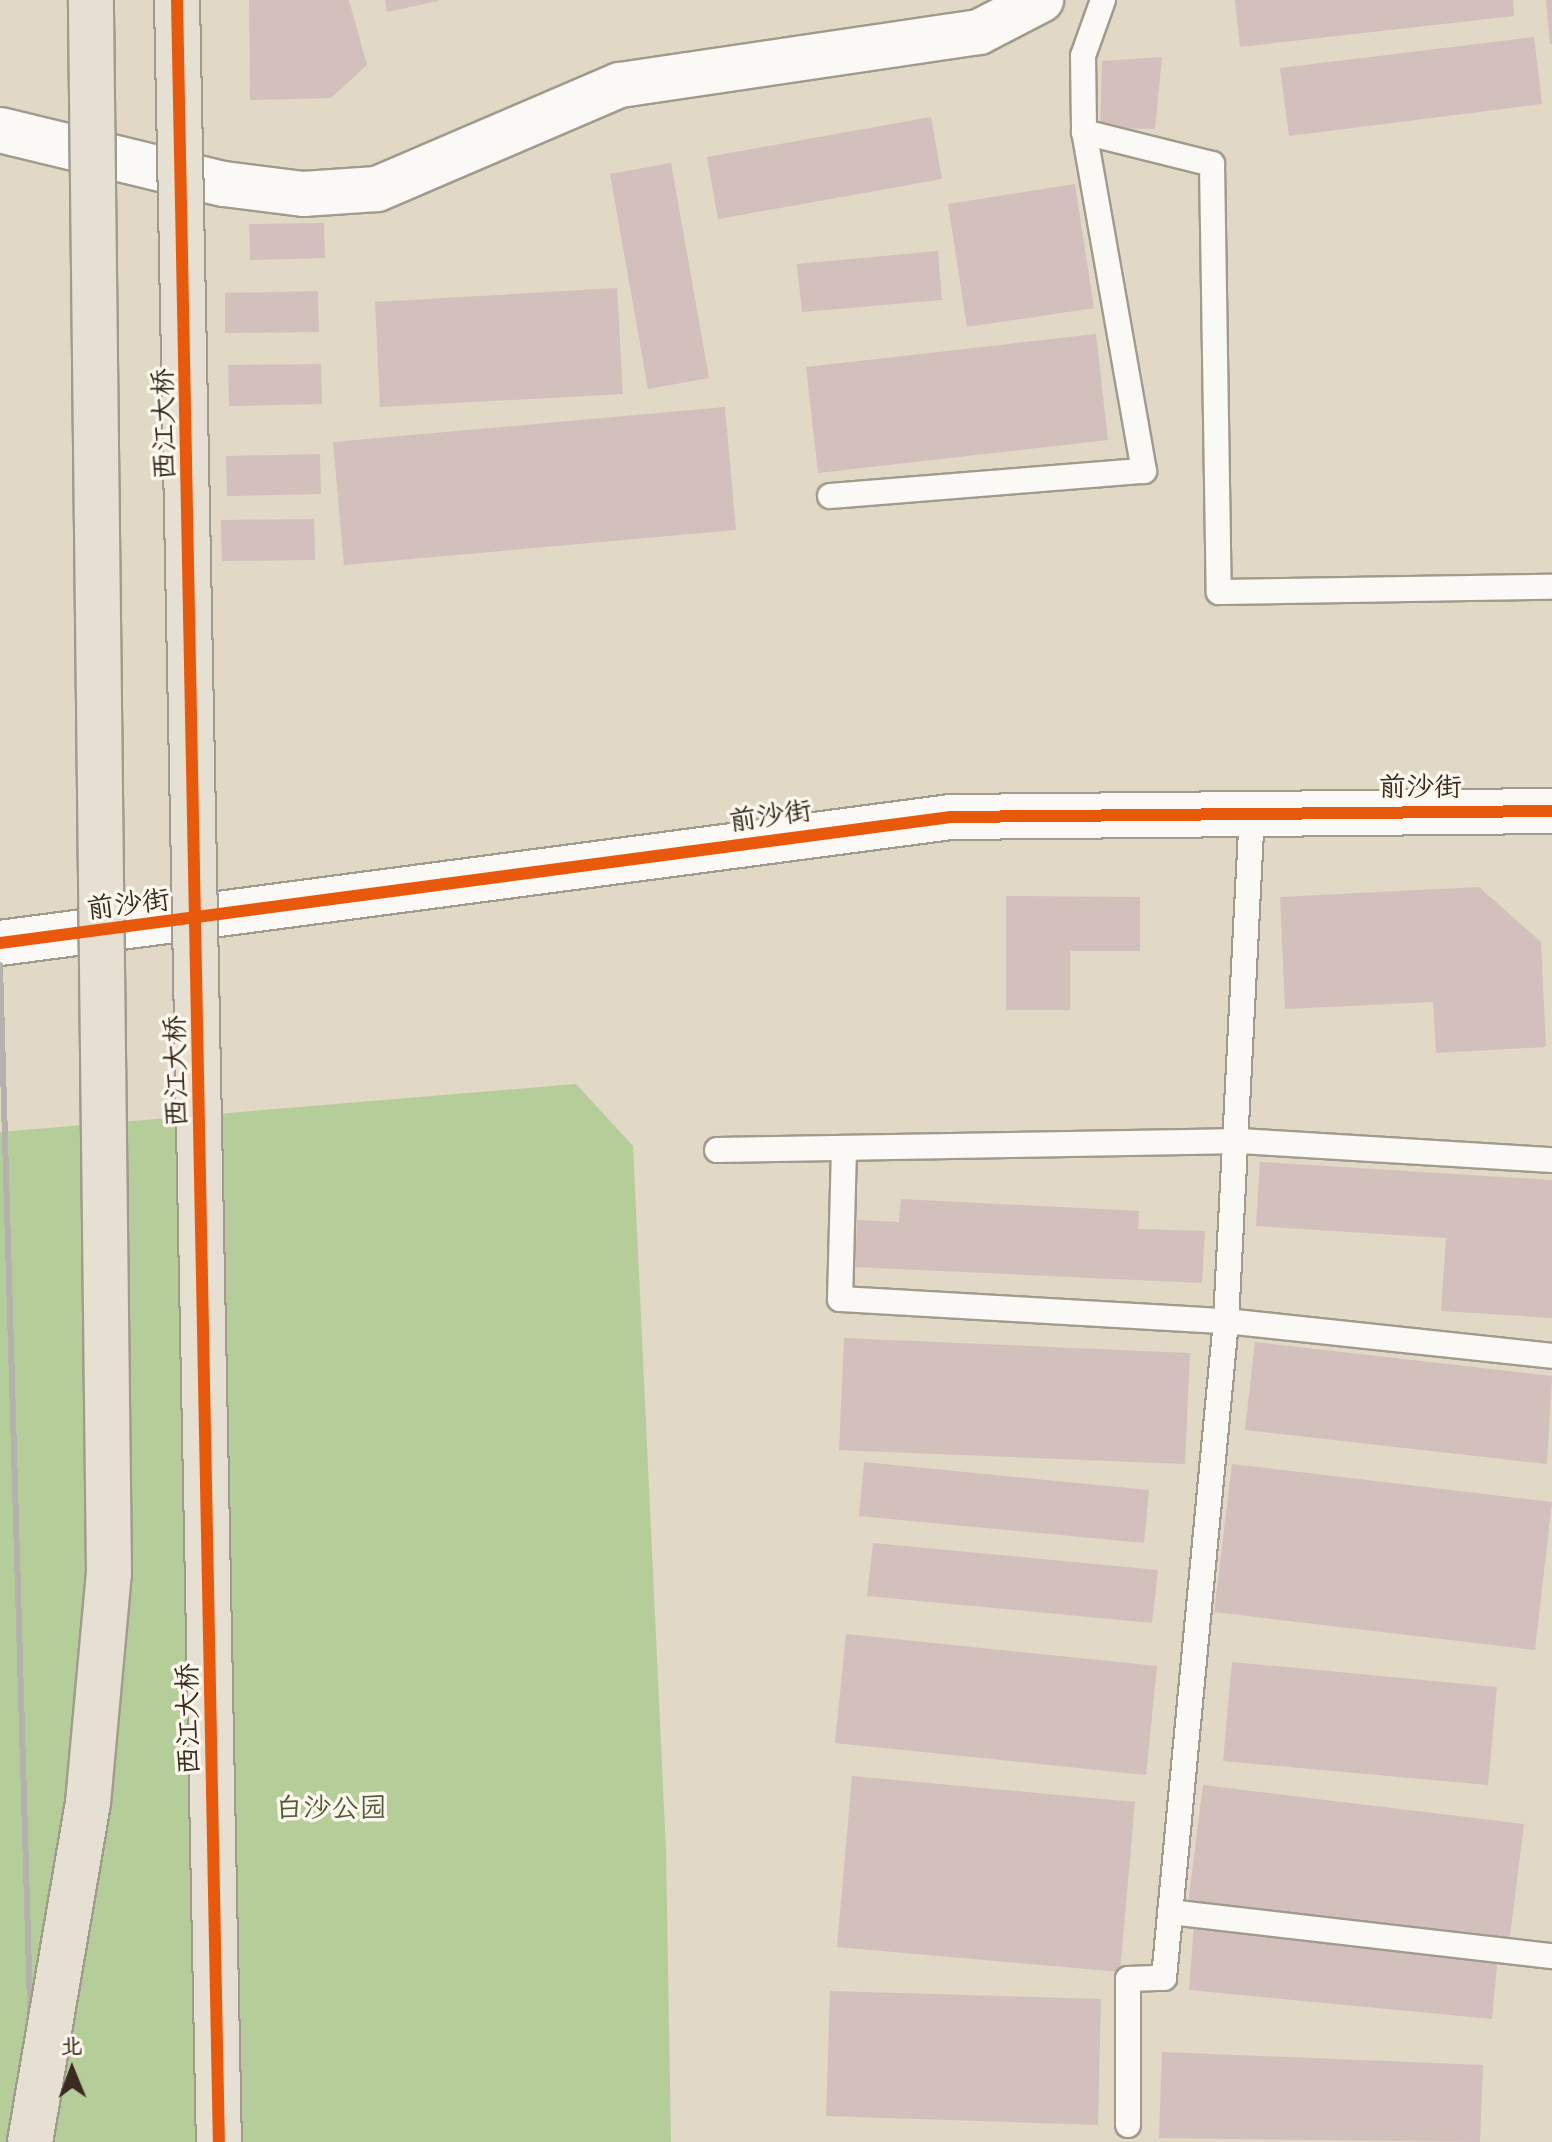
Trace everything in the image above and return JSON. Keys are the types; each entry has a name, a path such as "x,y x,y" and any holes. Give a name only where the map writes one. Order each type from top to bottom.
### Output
{"main road":[{"path":"30,2142 88,1803 109,1573 91,0"},
{"name":"西江大桥","path":"177,0 219,2142"}],"street":[{"path":"0,130 224,184 303,194 377,189 620,85 979,32 1041,0"},
{"name":"前沙街","path":"0,943 951,817 1252,811 1552,811"}],"lane":[{"path":"830,496 1144,471 1084,132 1083,56 1103,0"},
{"path":"1084,132 1212,164 1219,592 1552,587"},
{"path":"1128,2125 1128,1979 1164,1978 1226,1321 1240,1141 1252,811"},
{"path":"717,1150 1240,1141 1552,1160"},
{"path":"844,1148 840,1299 1226,1321 1552,1356"},
{"path":"1170,1912 1552,1956"}],"green space":[{"name":"白沙公园","path":"576,1084 633,1146 666,1851 671,2142 0,2142 0,1132"}],"building":[{"path":"249,0 349,0 367,65 331,98 250,100"},
{"path":"385,0 438,0 438,1 387,12"},
{"path":"1235,0 1513,0 1514,16 1240,47"},
{"path":"1546,0 1552,0 1552,44 1550,44"},
{"path":"1534,37 1542,104 1289,136 1280,68"},
{"path":"1162,57 1155,129 1100,128 1102,61"},
{"path":"931,117 942,179 718,219 707,157"},
{"path":"671,163 709,378 648,389 610,174"},
{"path":"1075,184 1094,308 967,327 948,204"},
{"path":"324,223 325,258 250,260 249,224"},
{"path":"938,251 942,300 802,312 797,264"},
{"path":"617,288 623,394 380,407 375,302"},
{"path":"318,291 319,332 225,333 225,293"},
{"path":"1096,334 1108,440 818,473 806,367"},
{"path":"321,364 322,404 229,406 228,365"},
{"path":"725,407 736,530 344,565 333,442"},
{"path":"320,454 321,494 227,496 226,456"},
{"path":"314,519 315,560 222,561 221,520"},
{"path":"1479,887 1541,942 1546,1047 1436,1053 1433,1002 1285,1009 1280,897"},
{"path":"1006,896 1140,897 1140,951 1070,951 1070,1010 1006,1010"},
{"path":"1260,1162 1552,1180 1552,1318 1441,1311 1446,1238 1256,1226"},
{"path":"901,1199 1139,1211 1138,1229 1205,1231 1202,1283 855,1267 857,1220 899,1222"},
{"path":"844,1338 1190,1353 1185,1464 839,1450"},
{"path":"1255,1342 1552,1376 1547,1464 1245,1430"},
{"path":"864,1462 1149,1490 1144,1543 859,1516"},
{"path":"1232,1464 1552,1502 1535,1650 1214,1612"},
{"path":"873,1543 1158,1570 1152,1623 867,1596"},
{"path":"846,1634 1157,1666 1146,1775 835,1743"},
{"path":"1232,1662 1497,1687 1488,1785 1223,1761"},
{"path":"852,1776 1135,1802 1120,1972 837,1947"},
{"path":"1203,1785 1524,1824 1509,1944 1188,1904"},
{"path":"1194,1925 1498,1955 1492,2019 1189,1990"},
{"path":"830,1991 1101,1999 1098,2125 826,2116"},
{"path":"1162,2052 1483,2065 1480,2142 1159,2138"}],"railway":[{"path":"0,965 34,2142"}],"cycle path":[{"path":"177,0 219,2142"},
{"path":"0,943 951,817 1552,811"}]}
